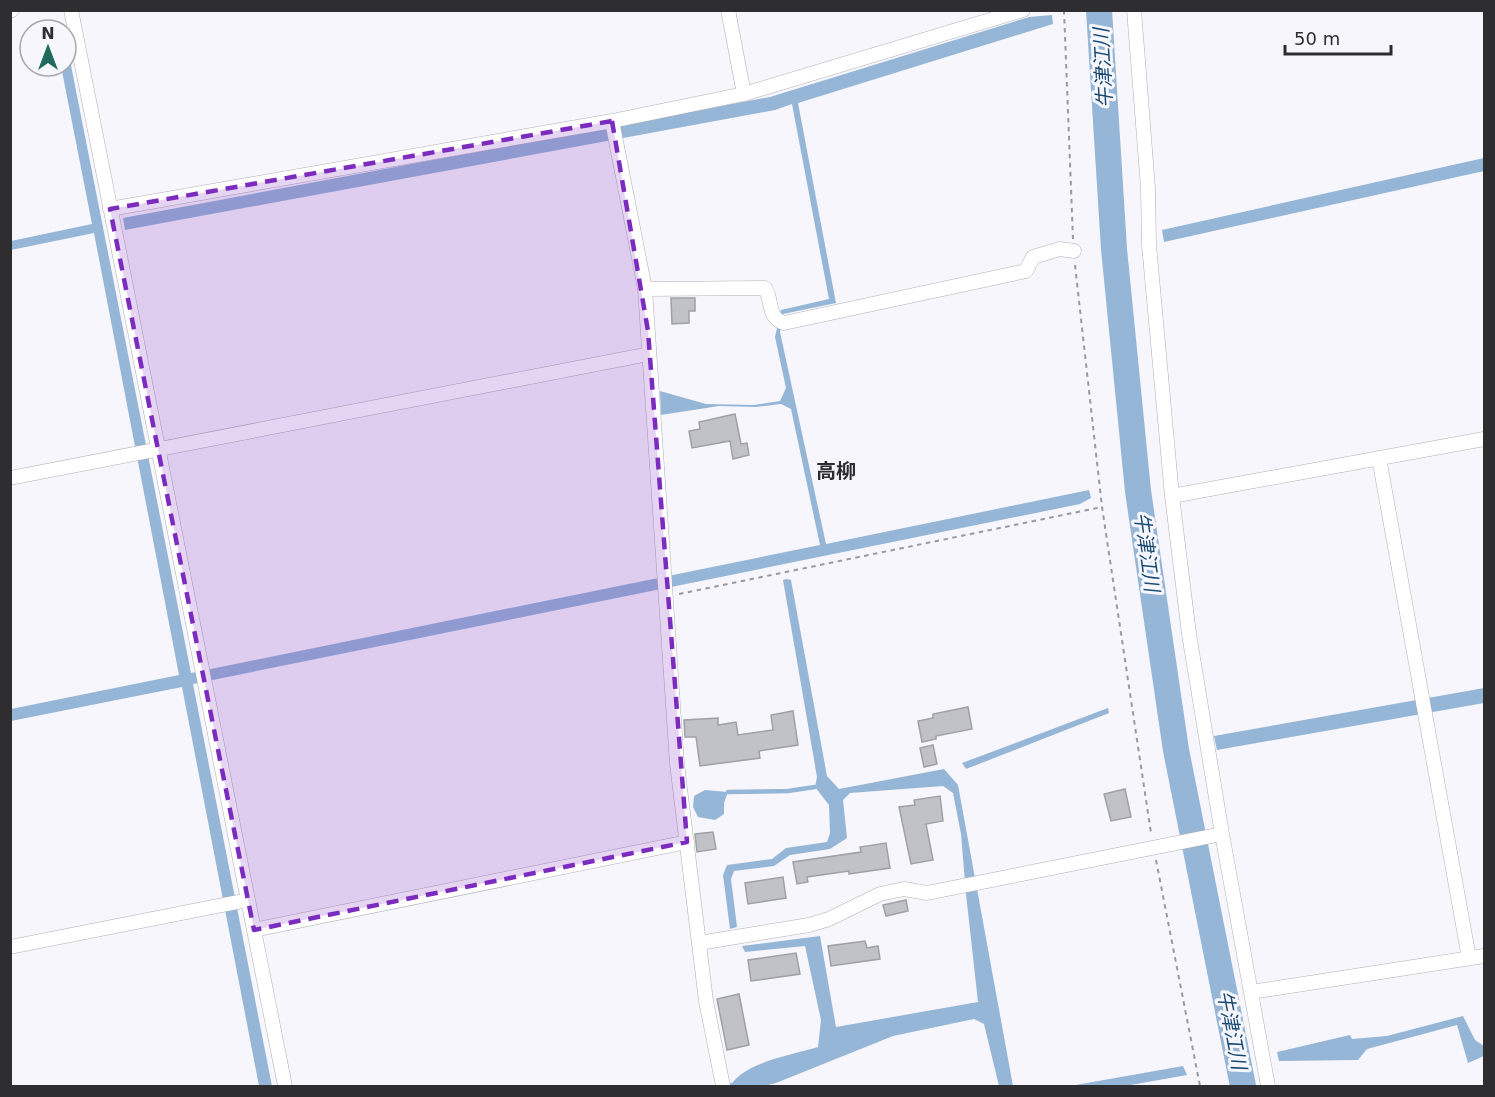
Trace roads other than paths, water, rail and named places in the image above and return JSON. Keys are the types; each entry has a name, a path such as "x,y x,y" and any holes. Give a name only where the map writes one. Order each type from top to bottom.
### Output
{"street":[{"path":"71,10 285,1086"},
{"path":"728,10 744,94"},
{"path":"110,209 612,121 744,94 1023,10"},
{"path":"1134,10 1148,188 1149,245 1172,496 1189,634 1222,834 1269,1086"},
{"path":"612,121 645,290 677,764 706,1001 722,1083"},
{"path":"645,290 765,288 774,317 780,322 1026,271 1033,257 1060,249 1074,251"},
{"path":"10,478 649,354"},
{"path":"1172,496 1485,439"},
{"path":"1379,458 1469,958"},
{"path":"699,943 830,919 880,894 904,889 927,893 1222,834"},
{"path":"254,930 687,842"},
{"path":"10,947 248,900"},
{"path":"1251,992 1485,956"}],"water":[{"path":"1052,15 1053,24 798,103 836,303 783,314 780,332 826,544 1089,490 1091,498 1080,504 193,684 272,1086 259,1086 182,687 11,721 11,709 179,675 94,233 11,250 11,241 92,224 63,78 74,78 191,673 820,545 791,409 781,404 756,407 719,406 661,415 660,391 706,404 754,405 780,401 786,388 775,337 781,310 829,299 792,104 775,110 125,230 123,218 770,97 1029,17"},
{"path":"1484,158 1484,171 1164,242 1162,230"},
{"path":"783,580 791,580 827,776 839,789 944,769 958,785 1013,1086 999,1086 984,1024 974,1019 893,1036 776,1083 764,1086 714,1086 732,1083 740,1075 760,1064 818,1047 821,1020 805,946 745,952 742,946 820,936 836,1027 978,1002 961,834 953,793 943,786 850,793 843,800 847,838 830,849 790,855 774,866 734,871 731,879 737,927 730,929 723,875 727,865 772,859 786,848 827,842 830,833 829,805 815,787 817,777"},
{"path":"1484,688 1484,703 1217,750 1214,736"},
{"path":"1108,708 1109,713 966,769 962,763"},
{"path":"705,790 728,792 724,803 724,814 715,820 698,817 693,807 694,796"},
{"path":"1463,1016 1475,1040 1484,1046 1484,1056 1468,1063 1457,1025 1367,1049 1358,1060 1279,1061 1277,1052 1350,1035 1352,1039 1387,1036"},
{"path":"1183,1066 1187,1075 1125,1086 1070,1086"}],"waterway":[{"name":"牛津江川","path":"1099,10 1114,249 1138,491 1176,750 1243,1086"},
{"path":"728,792 788,791 815,787"}],"district":[{"name":"高柳","path":"836,471"}]}
